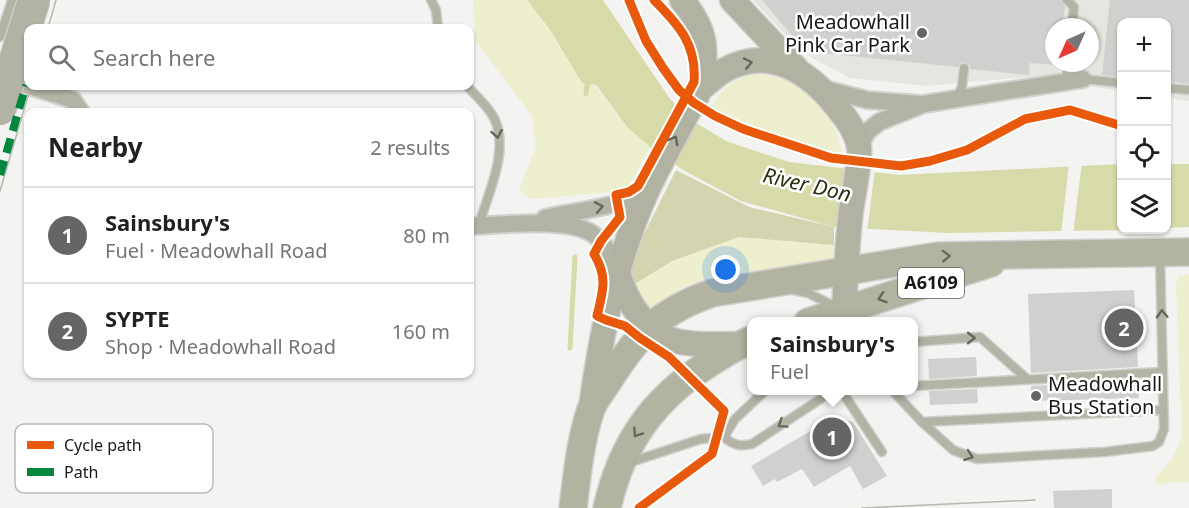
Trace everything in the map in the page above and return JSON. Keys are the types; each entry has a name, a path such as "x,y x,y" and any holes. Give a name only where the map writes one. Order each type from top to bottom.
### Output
{"highway":[{"path":"0,78 25,0"},
{"path":"27,24 34,0"},
{"path":"0,109 24,32"}],"main road":[{"name":"A6109","path":"573,508 590,410 629,351 650,327 670,311 690,301 712,293 938,256 1189,252"},
{"name":"A6109","path":"845,316 1018,255"},
{"path":"607,508 619,466 643,423 687,377 746,342"}],"street":[{"path":"590,410 597,362 618,273 647,191 701,88 705,51 703,34 695,15 682,0"},
{"path":"732,0 800,72 820,88 851,126 859,147"},
{"path":"701,88 723,71 762,60 782,63 800,72"},
{"path":"0,78 24,85"},
{"path":"820,88 867,100 924,104 1083,79"},
{"path":"40,90 73,100 78,108"},
{"path":"845,316 849,232 859,147 867,132 879,122 924,104"},
{"path":"521,224 618,203 647,191"},
{"path":"474,226 521,224 570,225 581,228 596,236 605,246 612,257 624,292 650,327 678,342 746,342"}],"lane":[{"path":"0,38 12,0"},
{"path":"431,0 436,10 438,24"},
{"path":"1067,0 1074,7 1073,18"},
{"path":"957,99 962,86 964,68"},
{"path":"1066,82 1067,72"},
{"path":"1083,79 1117,82"},
{"path":"1171,88 1189,90"},
{"path":"470,90 493,117 499,136 498,159 474,226"},
{"path":"897,395 953,450 977,459 1127,450 1154,446 1162,437 1164,429 1160,252"},
{"name":"A6109","path":"770,284 808,293 845,316"},
{"path":"918,342 980,337 1027,379"},
{"path":"918,386 1164,372"},
{"path":"724,437 735,419 761,395"},
{"path":"619,466 701,439 724,437 736,445 752,444 826,395"},
{"path":"844,395 882,452"},
{"path":"922,422 1163,410"}],"shaded area":[{"path":"473,0 527,0 628,128 650,147 626,191 530,199 519,189 536,148 532,116 475,40"},
{"name":"Meadowhall Pink Car Park","path":"753,0 1189,0 1189,101 1171,99 1171,18 1117,18 1117,90 1027,77 927,86 850,78 812,58 790,40"},
{"path":"756,74 788,81 812,99 835,128 842,154 761,130 709,109 728,85 740,78"},
{"path":"676,170 749,207 834,227 834,245 739,237 672,261 635,284 630,273 640,242"},
{"path":"739,237 834,245 833,263 725,275 683,287 648,311 635,284 672,261"},
{"path":"1189,275 1189,482 1155,484 1156,478 1172,459 1182,437 1176,285 1179,276"}],"water":[{"name":"River Don","path":"527,0 603,0 670,99 693,121 726,141 789,162 899,175 1117,164 1117,230 948,233 834,227 741,201 683,170 628,128 596,85 582,83 551,31"},
{"path":"1171,164 1189,164 1189,227 1171,228"}],"pier":[{"path":"1082,162 1073,234 1061,234 1069,163"},
{"path":"847,166 875,169 867,232 839,230"}],"building":[{"name":"Meadowhall Pink Car Park","path":"762,0 1061,0 1065,7 1063,18 1045,18 1045,64 1030,63 1029,75 970,69 970,65 965,62 961,62 958,67 812,52 795,39"},
{"path":"1110,0 1189,0 1189,84 1171,82 1171,18 1117,18 1117,76 1102,75"},
{"name":"Meadowhall Bus Station","path":"1134,290 1138,367 1031,373 1028,294"},
{"path":"976,357 977,376 929,379 928,359"},
{"path":"1138,380 1139,398 1031,401 1031,386"},
{"path":"977,389 978,403 930,405 929,391"},
{"path":"834,417 853,422 887,476 863,489 850,466 814,487 802,469 777,482 775,479 763,486 751,466"},
{"path":"1112,489 1112,508 1054,508 1053,491"}],"waterway":[{"path":"586,94 588,78"},
{"path":"570,348 575,257"}],"tram line":[{"path":"49,24 56,0"},
{"path":"25,108 30,90"},
{"path":"0,191 24,110"},
{"path":"862,508 1035,500"}],"marked path":[{"path":"0,175 25,90"}],"cycle path":[{"path":"629,0 646,41 663,68 679,90 694,103 743,129 831,158 901,166 930,161 967,150 1025,119 1070,110 1117,124"},
{"path":"639,508 712,454 724,411 669,357 625,326 597,316 603,277 594,254 620,217 616,195 629,192 638,186 694,82 693,57 689,46 678,27 654,0"}],"place":[{"name":"Meadowhall Pink Car Park","path":"922,33"},
{"name":"SYPTE","path":"1124,328"},
{"name":"Meadowhall Bus Station","path":"1036,396"},
{"name":"Sainsbury's","path":"832,437"}]}
